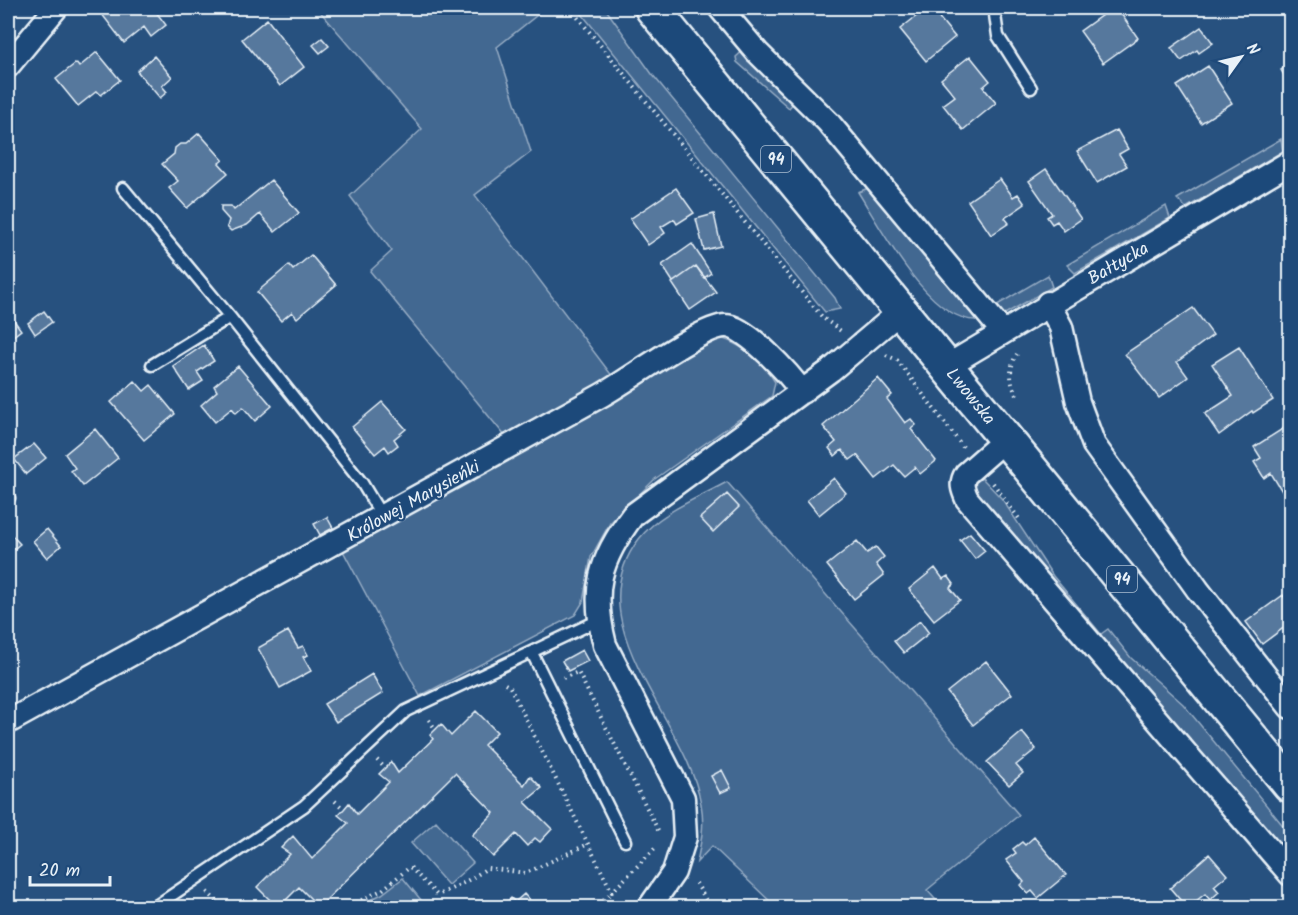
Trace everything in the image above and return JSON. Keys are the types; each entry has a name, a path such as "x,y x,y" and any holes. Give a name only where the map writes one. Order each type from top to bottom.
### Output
{"main road":[{"name":"Lwowska","path":"652,8 1290,785"}],"street":[{"path":"8,66 56,8"},
{"path":"720,8 757,52 828,122 1002,331"},
{"name":"Bałtycka","path":"947,366 1048,303 1290,162"},
{"path":"1048,303 1061,327 1078,402 1094,445 1198,590 1290,707"},
{"path":"649,908 674,872 685,837 682,798 605,645 599,620 597,595 602,567 615,538 633,515 802,392 901,311"},
{"name":"Królowej Marysieńki","path":"8,722 383,518 633,378 713,327 729,325 754,341 779,363 802,392"},
{"path":"1006,439 962,480 962,489 967,499 1290,874"}],"lane":[{"path":"993,8 998,36 1032,88"},
{"path":"123,188 230,317 362,483 383,518"},
{"path":"152,365 230,317"},
{"path":"153,908 304,806 406,711 599,620"},
{"path":"532,653 625,841"}],"path":[{"path":"570,8 823,318 838,328 867,362 878,355 888,355 897,360 977,464"},
{"path":"1017,395 1012,388 1011,362 1020,348"},
{"path":"548,646 562,679 578,672 663,840 595,908"},
{"path":"496,686 503,683 510,687 612,892"},
{"path":"345,908 382,890 410,867 436,895 459,882 472,879 487,868 526,873 588,844"},
{"path":"691,876 711,908"},
{"path":"215,885 206,892 224,908"},
{"path":"726,908 732,908"}],"shaded area":[{"path":"317,8 546,8 497,47 531,152 475,195 613,377 505,436 370,271 392,251 350,196 422,129"},
{"path":"577,8 605,8 652,74 835,298 840,309 825,312"},
{"path":"746,48 797,99 789,108 737,62 736,57"},
{"path":"1281,139 1283,151 1186,208 1177,199"},
{"path":"874,186 979,320 961,317 943,307 925,291 909,271 858,192"},
{"path":"1166,206 1170,218 1075,273 1067,265"},
{"path":"1048,275 1052,287 1003,315 992,308"},
{"path":"712,336 731,342 748,352 763,366 775,382 772,396 655,479 610,523 591,557 583,602 575,615 420,696 342,549"},
{"path":"982,478 1002,499 1053,576 1101,634 1108,629 1131,658 1183,704 1290,834 1290,860 974,491 974,483"},
{"path":"727,482 1019,815 927,890 942,907 776,907 712,846 697,862 703,819 692,772 640,672 626,638 619,604 622,571 639,539 668,513"},
{"path":"436,821 473,863 448,885 411,843"},
{"path":"403,878 421,900 413,907 355,907 382,894"}],"building":[{"path":"108,8 153,8 166,25 151,37 144,27 124,43 101,13"},
{"path":"927,8 931,8 955,37 926,61 900,29"},
{"path":"1112,8 1117,8 1138,38 1103,63 1080,31"},
{"path":"1277,8 1290,8 1290,25"},
{"path":"267,19 304,67 280,86 242,39"},
{"path":"1201,27 1213,43 1199,53 1197,50 1181,61 1171,48"},
{"path":"322,38 329,46 320,53 313,45"},
{"path":"97,52 120,80 101,95 97,91 78,106 56,79 76,63 79,67"},
{"path":"154,56 172,77 162,86 167,92 160,98 137,71"},
{"path":"970,56 990,81 983,87 996,103 963,130 943,105 955,96 941,79"},
{"path":"1290,64 1290,85 1281,70"},
{"path":"1208,66 1232,103 1201,123 1177,86"},
{"path":"1117,130 1128,149 1119,154 1127,166 1097,183 1077,151"},
{"path":"199,133 223,160 219,163 228,173 187,208 169,188 178,181 162,164 174,154 175,148 180,144 186,144"},
{"path":"1046,169 1081,219 1064,231 1057,221 1052,224 1047,217 1052,214 1029,181"},
{"path":"1000,179 1013,197 1018,194 1025,204 1005,218 1009,223 991,235 968,201"},
{"path":"271,180 299,213 275,232 260,214 247,225 231,231 227,227 229,220 221,211 221,206 231,206 234,210"},
{"path":"676,188 694,213 677,224 674,219 661,227 665,233 648,245 630,219"},
{"path":"714,214 721,246 704,250 696,219"},
{"path":"692,244 711,273 704,278 696,266 673,282 662,265"},
{"path":"311,255 336,285 297,318 292,312 281,321 257,292 289,265 293,270"},
{"path":"696,266 716,292 690,310 672,283"},
{"path":"1193,308 1213,335 1177,362 1188,377 1159,398 1125,354"},
{"path":"44,311 52,322 35,334 28,323"},
{"path":"8,312 21,330 8,340"},
{"path":"204,345 214,361 197,372 203,381 189,390 173,366"},
{"path":"1239,347 1273,400 1253,413 1252,411 1219,435 1205,414 1233,396 1212,364"},
{"path":"238,366 272,406 255,421 243,407 236,413 232,408 215,422 201,405 217,391 214,386"},
{"path":"878,378 892,395 887,399 905,423 911,419 916,425 911,429 936,461 920,474 915,467 904,476 894,465 876,479 857,455 850,460 842,450 835,456 829,448 836,442 823,426"},
{"path":"135,381 144,391 151,385 175,414 144,440 111,402"},
{"path":"382,402 406,429 394,439 398,445 389,452 385,446 375,454 352,427"},
{"path":"1287,426 1290,431 1290,488 1283,493 1271,473 1264,478 1254,462 1261,458 1254,447"},
{"path":"95,429 118,458 83,486 71,471 75,468 65,454"},
{"path":"34,444 46,458 26,474 14,459"},
{"path":"834,478 846,493 819,515 807,500"},
{"path":"727,494 739,507 713,532 700,518"},
{"path":"327,517 333,528 320,535 314,524"},
{"path":"47,529 61,546 47,558 33,541"},
{"path":"8,531 20,544 9,553 8,560"},
{"path":"970,533 985,551 975,559 960,540"},
{"path":"857,541 867,553 876,547 884,557 876,564 884,575 854,599 827,565"},
{"path":"935,568 943,579 948,576 954,584 950,588 960,600 934,620 909,589"},
{"path":"1283,595 1290,605 1290,623 1262,644 1246,622"},
{"path":"920,621 929,633 904,653 894,641"},
{"path":"288,631 298,648 303,646 308,655 303,657 311,671 280,688 258,648"},
{"path":"582,650 588,661 568,671 562,661"},
{"path":"986,661 1012,694 973,725 947,692"},
{"path":"372,674 383,693 336,722 324,704"},
{"path":"476,711 497,732 484,745 524,785 530,776 542,788 525,802 552,829 540,842 535,838 527,846 516,834 493,857 472,835 494,813 455,773 319,907 299,887 278,908 257,887 290,854 281,848 293,836 312,859 348,823 338,815 349,803 357,814 389,782 379,774 391,762 398,773 433,739 430,735 441,724 451,736"},
{"path":"1022,732 1036,749 1016,765 1023,773 1009,785 987,762"},
{"path":"722,770 731,788 720,793 711,776"},
{"path":"1034,837 1066,875 1038,898 1032,891 1028,894 1021,885 1024,882 1006,860 1016,853 1013,849 1022,842 1025,845"},
{"path":"1209,854 1227,875 1214,886 1219,892 1210,900 1205,894 1187,908 1170,888"},
{"path":"524,894 537,908 501,908 511,898 515,902"}]}
